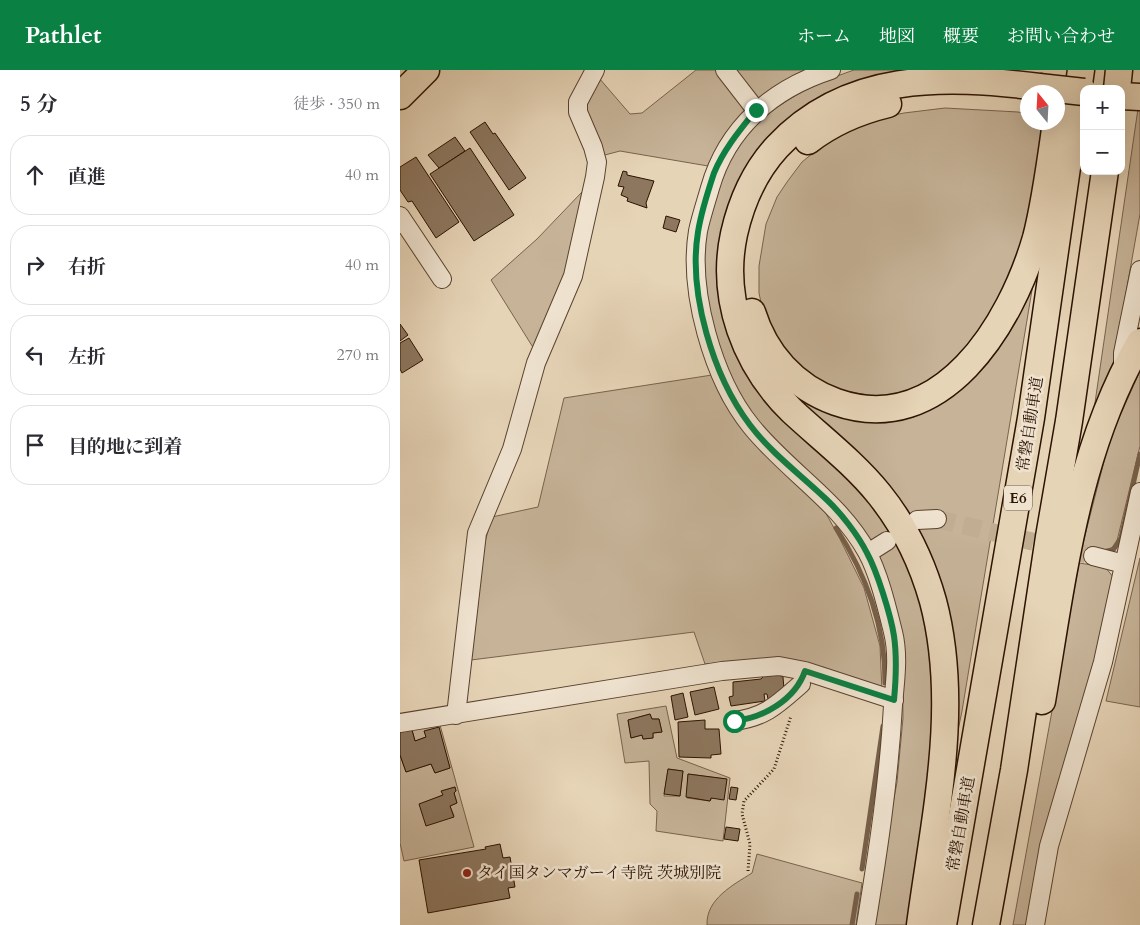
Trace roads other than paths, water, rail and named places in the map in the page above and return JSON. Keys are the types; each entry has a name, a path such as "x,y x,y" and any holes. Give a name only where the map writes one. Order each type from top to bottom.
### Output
{"highway":[{"path":"400,96 426,70"},
{"path":"1061,85 1063,70"},
{"name":"常磐自動車道","path":"943,925 1031,418 1081,70"},
{"path":"1117,85 1119,70"},
{"path":"920,925 943,754 946,712 941,645 933,600 922,566 908,538 880,495 862,474 791,409 763,376 753,360 733,305 729,265 736,222 750,186 773,151 805,122 839,101 881,88 926,80 976,80 1020,92"},
{"path":"1065,93 1080,92"},
{"path":"1020,95 917,99 886,104 866,110 830,126 797,150 785,164 767,193 755,221 746,271 750,306 756,323 768,348 791,376 819,396 854,408 875,409 894,407 928,397 971,363 1000,324 1013,299 1036,237 1055,130"},
{"path":"1125,96 1140,98"},
{"path":"1065,109 1080,110"},
{"path":"1125,114 1140,115"},
{"name":"E6","path":"987,925 1014,770 1105,175"},
{"path":"987,925 1032,758 1070,538 1085,473 1098,429 1140,342"}],"street":[{"path":"456,715 477,533 512,449 536,363 573,276 595,178 597,162 593,147 578,112 578,102 595,70"},
{"path":"725,70 756,110"},
{"path":"831,70 779,94 756,110 732,140 715,173 698,232 697,274 704,317 728,393 751,427 828,500 868,553 894,634 896,670 883,821 866,925"},
{"path":"400,216 442,279"},
{"path":"1124,372 1123,353 1140,270"},
{"path":"1035,925 1049,846 1103,662 1140,492"},
{"path":"917,520 937,519"},
{"path":"868,553 887,541"},
{"path":"1093,556 1124,564"},
{"path":"400,723 722,671 779,666 805,671 894,700"},
{"path":"734,721 750,719 769,712 801,684"}],"waterway":[{"path":"1103,552 1113,550 1121,538 1140,454"},
{"path":"836,528 856,564 872,602 882,642 885,683"},
{"path":"862,869 883,726"},
{"path":"852,925 857,894"}],"tunnel":[{"path":"937,519 1093,556"}],"place":[{"name":"タイ国タンマガーイ寺院 茨城別院","path":"467,873"}]}
